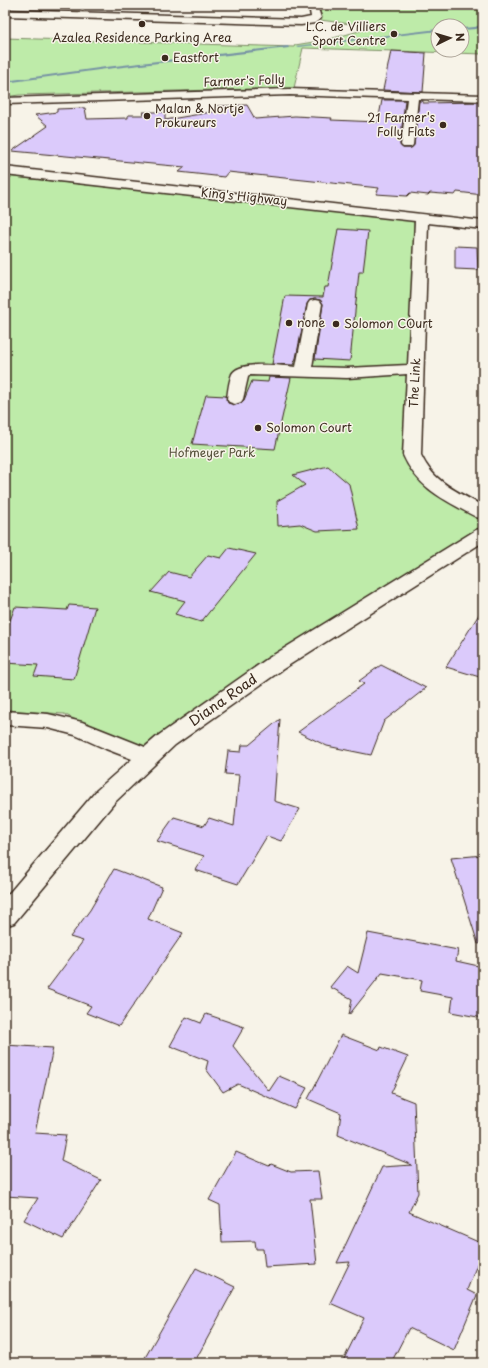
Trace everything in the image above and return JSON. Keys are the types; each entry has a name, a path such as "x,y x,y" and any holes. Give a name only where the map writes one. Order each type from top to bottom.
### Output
{"street":[{"path":"5,13 36,14 33,19 44,21 241,27 251,24 254,21 301,22 312,20 317,16 313,5"},
{"name":"Farmer's Folly","path":"5,101 290,92 483,98"},
{"path":"407,145 413,96"},
{"name":"King's Highway","path":"5,171 483,225"},
{"name":"The Link","path":"422,217 412,455 414,464 426,478 439,488 483,513"},
{"path":"303,372 315,304"},
{"path":"235,400 240,375 246,371 347,373 416,369"},
{"name":"Diana Road","path":"5,916 106,796 148,756 178,732 275,664 483,534"},
{"path":"5,718 48,721 82,729 114,744 148,756"}],"green space":[{"path":"318,5 483,5 483,54 470,54 470,18 430,18 430,52 303,48 294,88 19,95 5,97 5,38 294,47 295,45 326,40 374,27 320,20 322,17"},
{"name":"Hofmeyer Park","path":"5,176 414,220 419,470 483,512 483,534 148,756 64,714 5,710"}],"building":[{"path":"391,51 426,53 423,92 383,90"},
{"path":"382,100 405,100 400,145 403,148 411,148 414,145 419,101 423,101 423,103 483,102 483,195 457,192 455,195 430,193 428,195 410,193 407,196 376,194 379,188 228,172 224,177 179,172 185,167 12,151 48,126 35,115 57,112 57,109 85,108 87,119 128,118 128,115 144,115 143,112 165,112 165,120 218,111 217,106 247,105 255,119 295,116 332,118 331,120 378,122"},
{"path":"338,229 368,231 363,272 359,272 350,361 315,359 323,304 320,300 315,299 310,300 307,304 296,358 293,365 272,364 285,296 323,297 325,287 328,287"},
{"path":"455,246 477,247 478,270 455,269"},
{"path":"269,377 291,378 275,449 192,444 206,395 226,396 228,403 235,405 244,400 252,381 268,382"},
{"path":"328,466 349,484 359,529 317,531 300,524 278,526 277,501 305,485 293,475"},
{"path":"229,548 256,554 201,622 175,614 185,601 151,592 169,572 189,577 208,555 221,558"},
{"path":"69,605 95,607 74,679 34,676 38,665 5,663 5,634 15,607 67,610"},
{"path":"483,608 483,678 446,667"},
{"path":"381,665 426,688 384,721 371,755 327,746 298,732 364,684 359,681"},
{"path":"280,719 274,801 300,809 281,841 267,836 238,884 195,870 204,856 157,841 174,817 204,826 209,818 234,826 239,775 225,774 228,751 241,752 242,745 249,745"},
{"path":"483,855 483,943 478,944 451,858"},
{"path":"114,869 162,887 148,919 183,933 119,1026 86,1013 91,1006 47,989 83,941 70,937 90,910"},
{"path":"368,933 458,950 456,961 483,967 483,1018 451,1012 453,997 420,991 422,980 382,973 349,1015 352,999 330,987 347,966 358,973"},
{"path":"206,1014 244,1027 233,1046 269,1091 279,1076 307,1088 295,1109 238,1084 223,1092 206,1069 208,1061 170,1046 186,1017 201,1023"},
{"path":"341,1035 380,1050 381,1047 408,1057 391,1093 414,1102 418,1193 409,1212 483,1244 483,1249 467,1290 477,1295 454,1350 409,1328 391,1363 342,1363 364,1318 330,1303 350,1262 337,1263 382,1167 412,1165 338,1135 341,1113 308,1099"},
{"path":"5,1045 53,1048 35,1133 66,1135 61,1161 101,1180 63,1239 24,1220 38,1198 5,1196"},
{"path":"236,1152 269,1166 271,1164 291,1172 318,1171 322,1199 310,1199 317,1264 265,1267 263,1249 256,1249 255,1241 222,1242 220,1205 209,1200"},
{"path":"196,1268 235,1287 194,1363 142,1363"}],"waterway":[{"path":"470,28 483,25"},
{"path":"298,46 430,31"},
{"path":"5,82 106,68 288,47"}],"place":[{"name":"Azalea Residence Parking Area","path":"142,24"},
{"name":"L.C. de Villiers Sport Centre","path":"394,34"},
{"name":"Eastfort","path":"165,58"},
{"name":"Malan & Nortje Prokureurs","path":"147,116"},
{"name":"21 Farmer's Folly Flats","path":"443,125"},
{"name":"none","path":"289,323"},
{"name":"Solomon COurt","path":"336,324"},
{"name":"Solomon Court","path":"258,428"}]}
